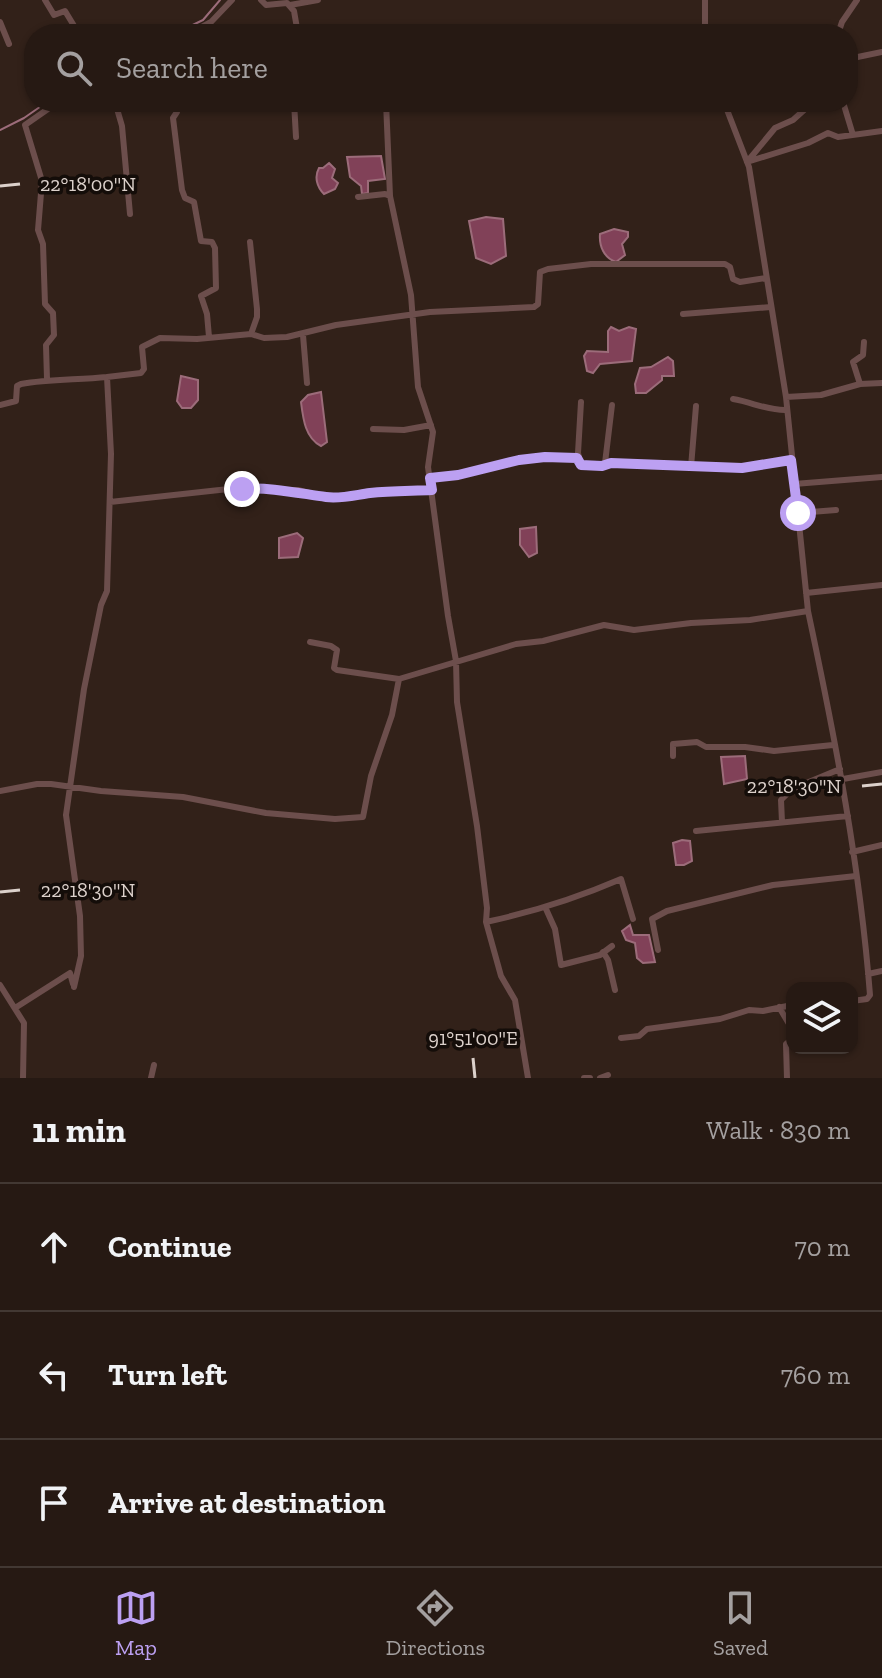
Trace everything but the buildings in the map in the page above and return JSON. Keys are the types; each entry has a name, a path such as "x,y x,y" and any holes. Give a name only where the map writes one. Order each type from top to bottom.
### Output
{"street":[{"path":"45,0 54,15 65,11 73,24"},
{"path":"207,24 232,0"},
{"path":"261,0 266,5 318,0"},
{"path":"705,0 705,24"},
{"path":"841,24 857,0"},
{"path":"290,5 298,24"},
{"path":"0,22 9,44"},
{"path":"858,57 882,52"},
{"path":"44,112 25,125 42,181 38,230 43,244 45,304 53,313 54,335 46,345 47,379"},
{"path":"118,112 122,126 130,214"},
{"path":"177,112 173,118 182,190 185,198 194,202 201,241 212,242 215,248 216,288 201,296 207,314 209,337"},
{"path":"295,112 296,137"},
{"path":"386,112 390,196 403,250 413,315 418,387 433,432 428,455 430,478 456,661 457,702 477,826 486,922 501,976 515,1000 528,1078"},
{"path":"728,112 747,162 786,397 808,611 833,745 843,779 866,940 870,995 867,999 858,1000"},
{"path":"747,162 775,128 802,112"},
{"path":"846,112 853,135"},
{"path":"747,162 808,143 828,133 838,137 882,131"},
{"path":"358,197 390,196"},
{"path":"250,242 257,309 251,334"},
{"path":"0,405 16,401 17,386 47,379 79,380 141,373 144,369 142,347 160,338 303,335 336,325 430,312 534,307 538,304 540,272 548,269 591,264 725,264 730,267 733,279 740,282 766,278"},
{"path":"683,314 771,307"},
{"path":"303,335 307,383"},
{"path":"860,384 853,362 863,355 864,342"},
{"path":"15,1008 70,973 74,987 81,956 80,916 66,815 84,689 101,605 107,591 110,428 107,377"},
{"path":"786,397 821,395 860,384 882,383"},
{"path":"733,399 753,402 770,411 787,410"},
{"path":"581,402 578,453 581,465"},
{"path":"605,463 612,405"},
{"path":"691,467 696,406"},
{"path":"373,429 404,430 431,425"},
{"path":"430,478 545,457 577,458 581,465"},
{"path":"581,465 602,466 605,463 742,468 791,460"},
{"path":"794,484 882,477"},
{"path":"110,502 256,486 263,490 298,490 335,497 432,490"},
{"path":"798,513 836,510"},
{"path":"806,593 882,585"},
{"path":"310,642 337,650 334,668 337,670 399,679 456,661 604,625 634,630 750,620 808,611"},
{"path":"0,791 37,784 70,786 183,797 266,813 335,819 363,817 369,784 392,715 399,679"},
{"path":"673,756 673,744 697,742 706,747 774,751 833,745"},
{"path":"782,822 781,800 792,789 840,769"},
{"path":"843,779 882,772"},
{"path":"696,831 848,816"},
{"path":"852,852 882,845"},
{"path":"658,950 652,919 667,911 773,885 856,876"},
{"path":"486,922 546,909 559,900 621,879 633,919"},
{"path":"546,909 555,929 561,965 603,952 612,946"},
{"path":"603,952 615,990"},
{"path":"868,974 882,971"},
{"path":"0,985 24,1023 23,1078"},
{"path":"621,1038 639,1036 647,1029 786,1006"},
{"path":"779,1007 786,1019"},
{"path":"786,1054 787,1078"},
{"path":"151,1078 154,1065"},
{"path":"600,1078 608,1075"}],"shaded area":[{"path":"381,156 385,179 368,181 368,193 362,194 361,186 350,177 347,157"},
{"path":"329,163 335,169 332,178 338,183 335,189 324,194 318,185 317,175 319,168"},
{"path":"486,217 503,219 506,256 491,264 476,258 469,221"},
{"path":"614,229 628,232 622,244 625,255 616,262 605,255 600,238 600,234"},
{"path":"611,327 619,331 629,327 636,329 632,361 600,364 593,373 587,371 584,356 587,351 608,352 608,331"},
{"path":"668,357 673,361 674,376 662,376 662,380 646,393 636,393 635,384 640,368 651,367"},
{"path":"181,376 198,380 198,400 191,408 182,408 177,401"},
{"path":"321,392 327,442 321,446 308,433 301,402 308,395"},
{"path":"536,527 537,553 529,557 520,545 520,529"},
{"path":"297,533 303,538 298,557 279,558 279,538"},
{"path":"745,756 747,779 724,784 721,757"},
{"path":"690,841 692,861 676,865 673,843"},
{"path":"630,925 633,935 649,935 655,962 643,963 637,958 635,943 626,940 622,931"}],"waterway":[{"path":"195,24 203,20 220,0"},
{"path":"0,130 33,112"}],"route":[{"path":"242,489 256,486 263,490 298,490 323,497 432,490 430,478 545,457 577,458 581,465 611,463 716,468 742,468 791,460 798,513"}]}
